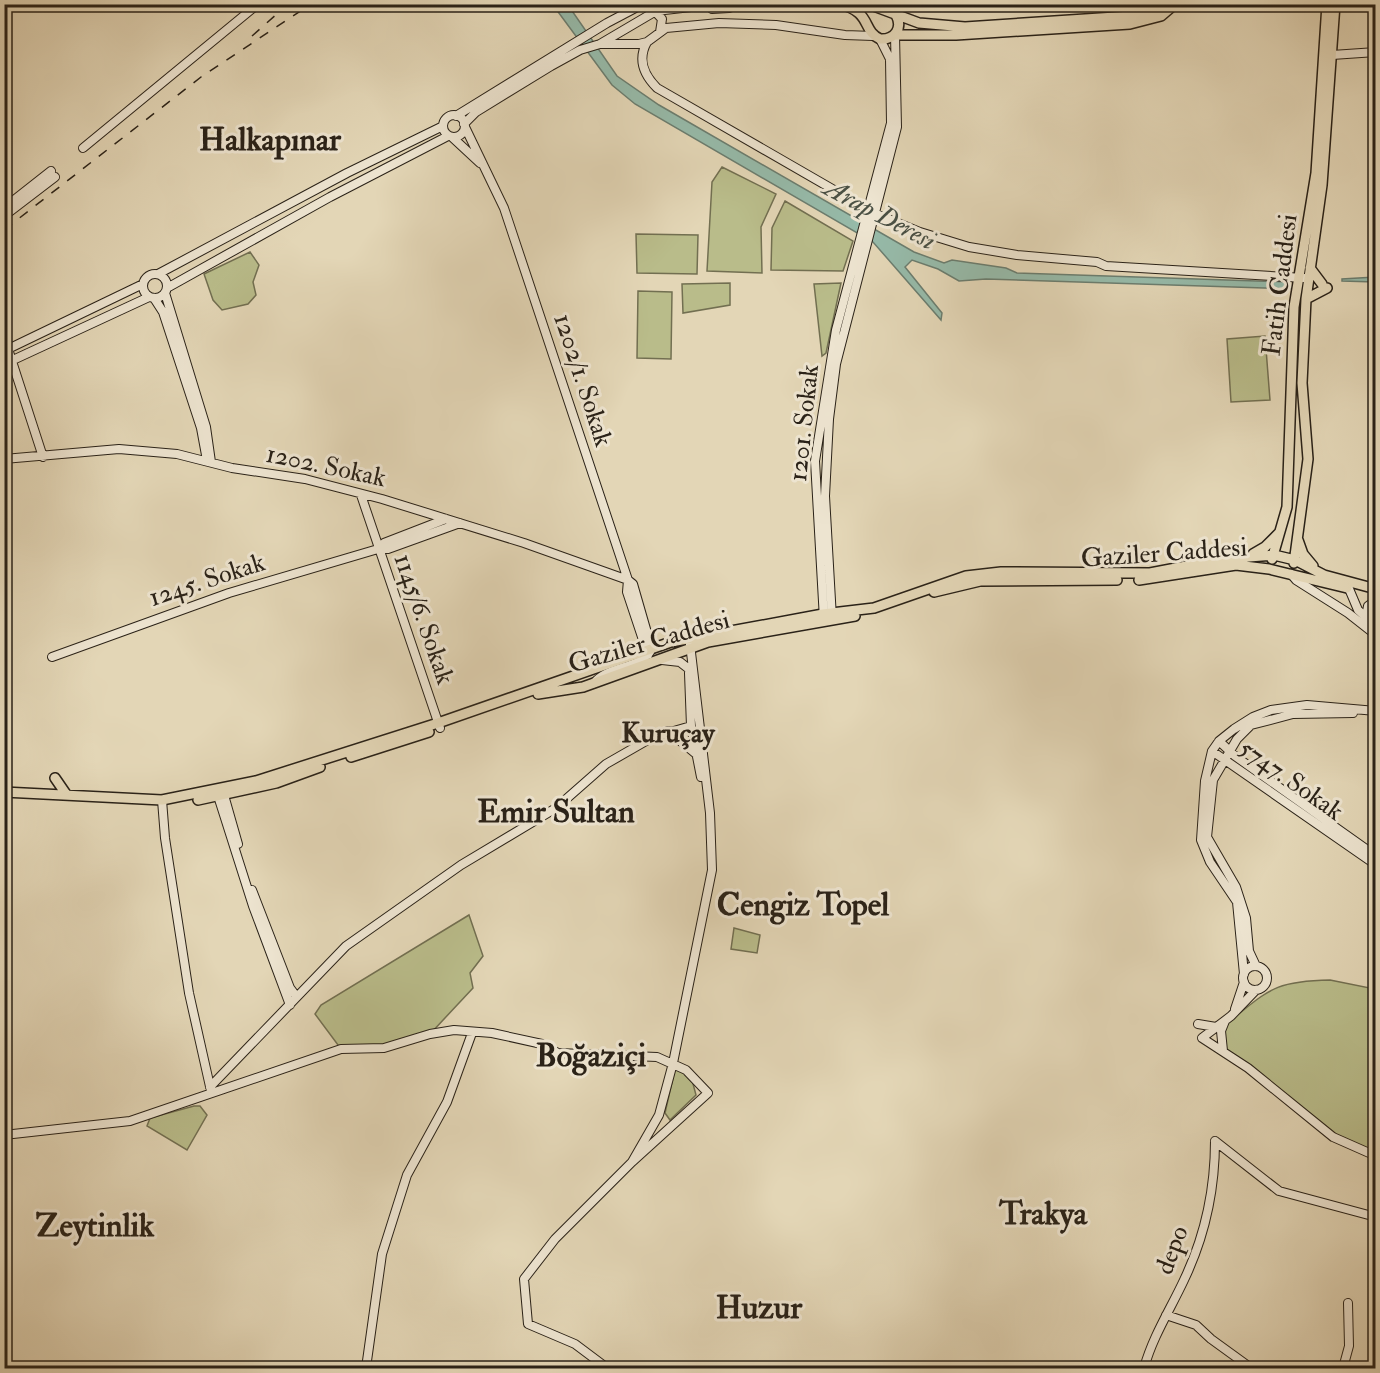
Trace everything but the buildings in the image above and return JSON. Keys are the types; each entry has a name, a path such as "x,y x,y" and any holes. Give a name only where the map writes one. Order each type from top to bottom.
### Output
{"main road":[{"path":"839,4 848,6 864,16 877,38 895,35 956,35 1130,24 1161,16 1175,4"},
{"path":"868,4 919,23 965,27 1146,15 1166,4"},
{"name":"Fatih Caddesi","path":"1269,568 1287,507 1291,379 1316,172 1327,4"},
{"path":"1291,574 1308,459 1302,383 1306,299 1303,280 1310,268 1322,184 1335,4"},
{"path":"869,26 878,7"},
{"path":"895,35 899,27 896,15"},
{"path":"1306,299 1324,286 1310,268"},
{"path":"1245,557 1265,547 1282,528"},
{"path":"1297,537 1303,554 1324,575"},
{"name":"Gaziler Caddesi","path":"4,794 133,806 276,783 648,652 893,603 966,576 1002,572 1150,573 1245,557 1274,555 1294,560 1348,586"},
{"name":"Gaziler Caddesi","path":"219,793 547,691 582,687 661,660 688,644 719,633 884,611 939,590 980,581 1154,579 1236,565 1269,568 1348,586"},
{"path":"1348,586 1376,589"},
{"path":"1348,586 1376,595"},
{"path":"56,778 66,794"},
{"name":"Gaziler Caddesi","path":"4,794 66,794 162,803"}],"street":[{"path":"83,148 258,4"},
{"path":"43,457 8,349 143,284 150,275 158,274 346,172 443,126 446,119 456,116 574,42 643,4"},
{"path":"648,4 656,11 663,23 660,33"},
{"path":"698,8 717,4"},
{"path":"600,44 656,11 722,9 740,4"},
{"path":"13,360 166,291 330,197 450,137 462,134 465,125 476,112 580,50 600,44 647,42 666,28 719,23 776,25 877,38 890,59 892,107 888,140 865,235"},
{"path":"870,214 897,127 895,35"},
{"path":"647,42 642,62 647,78 657,88 870,214 955,244 1011,254 1097,262 1106,266 1303,280"},
{"path":"1332,55 1376,52"},
{"path":"456,116 465,125"},
{"name":"1202/1. Sokak","path":"465,125 504,208 628,580 633,584 648,652"},
{"path":"443,126 450,137 485,169"},
{"path":"4,208 53,174 4,216"},
{"name":"1201. Sokak","path":"827,617 815,461 836,330 865,235"},
{"name":"1201. Sokak","path":"827,617 825,496 829,419 836,364 865,235"},
{"path":"158,274 165,279 186,375"},
{"path":"143,284 163,312 206,427 211,461"},
{"name":"1202. Sokak","path":"4,459 132,449 177,454 305,479 382,499 628,580"},
{"path":"815,461 821,495 825,496"},
{"name":"1145/6. Sokak","path":"361,495 437,725"},
{"path":"378,549 384,543 446,519"},
{"path":"378,549 388,549 460,523"},
{"name":"1245. Sokak","path":"52,657 229,593 378,549"},
{"path":"1291,574 1296,580 1348,613 1376,635"},
{"path":"1348,586 1358,610 1376,626"},
{"path":"1366,617 1368,606 1376,600"},
{"path":"688,644 691,726 706,813 709,880"},
{"path":"632,1162 659,1115 690,989 709,880 712,850 710,813 688,644"},
{"path":"594,683 601,675 648,652 661,660 680,662 689,669"},
{"path":"1256,990 1249,988 1244,978 1237,902 1210,862 1201,840 1205,781 1212,751 1219,741 1252,717 1285,707 1307,705 1376,713"},
{"path":"1376,713 1293,714 1251,725 1224,759 1213,780 1207,837 1236,887 1246,918 1249,951 1256,966 1264,971 1267,977 1263,987 1256,990 1228,1018 1204,1036 1333,1137 1376,1156"},
{"path":"210,1090 296,996 346,946 460,865 556,808 606,764 669,731 691,726"},
{"path":"669,731 696,754"},
{"name":"5747. Sokak","path":"1219,741 1376,856"},
{"name":"5747. Sokak","path":"1212,751 1376,865"},
{"path":"219,793 252,893 290,988 296,996"},
{"path":"219,793 253,906 290,1005"},
{"path":"162,803 165,838 189,993 210,1090"},
{"path":"1223,1051 1221,1031 1249,968 1256,966"},
{"path":"1198,1024 1216,1027"},
{"path":"4,1135 130,1121 210,1090 341,1049 384,1048 430,1034 454,1030 492,1033 532,1042 558,1053 646,1055 673,1063 686,1070 708,1093 632,1162 555,1239 524,1279 528,1324 575,1344 607,1368"},
{"path":"366,1368 382,1254 407,1175 447,1102 472,1033"},
{"name":"depo","path":"1144,1368 1154,1335 1184,1280 1209,1212 1213,1190 1215,1141 1279,1191 1376,1217"},
{"path":"1343,1368 1349,1346 1348,1303"},
{"path":"1166,1315 1196,1325 1251,1368"}],"shaded area":[{"path":"553,5 568,5 617,76 659,105 914,252 944,263 952,260 1006,268 1017,273 1289,282 1292,289 986,279 959,281 938,269 912,260 905,267 942,313 941,320 873,242 635,104 612,85"},
{"path":"722,167 776,194 761,227 762,273 707,271 712,182"},
{"path":"785,201 853,241 843,271 771,270 772,228"},
{"path":"636,234 698,235 697,274 637,273"},
{"path":"250,252 259,265 253,282 256,295 248,304 222,310 213,300 204,274"},
{"path":"1375,277 1375,282 1342,281 1342,279"},
{"path":"730,283 730,305 683,313 682,284"},
{"path":"841,283 826,353 822,356 814,284"},
{"path":"638,291 672,292 671,359 637,358"},
{"path":"1265,336 1270,400 1231,402 1227,339"},
{"path":"469,915 483,956 470,973 473,988 430,1034 400,1045 341,1049 315,1014 321,1005"},
{"path":"734,928 760,935 757,953 731,949"},
{"path":"1330,980 1375,989 1375,1152 1328,1131 1227,1052 1223,1026 1261,997 1282,986 1294,983"},
{"path":"679,1068 692,1080 696,1095 670,1120 665,1113 675,1069"},
{"path":"200,1106 207,1115 187,1150 147,1126 150,1118"}],"railway":[{"path":"252,36 288,4"},
{"path":"4,230 201,77 311,4"}],"district":[{"name":"Halkapınar","path":"270,140"},
{"name":"Kuruçay","path":"668,733"},
{"name":"Emir Sultan","path":"556,812"},
{"name":"Cengiz Topel","path":"803,905"},
{"name":"Boğaziçi","path":"591,1056"},
{"name":"Trakya","path":"1043,1214"},
{"name":"Zeytinlik","path":"95,1226"},
{"name":"Huzur","path":"759,1308"}],"water label":[{"name":"Arap Deresi","path":"880,214"}]}
